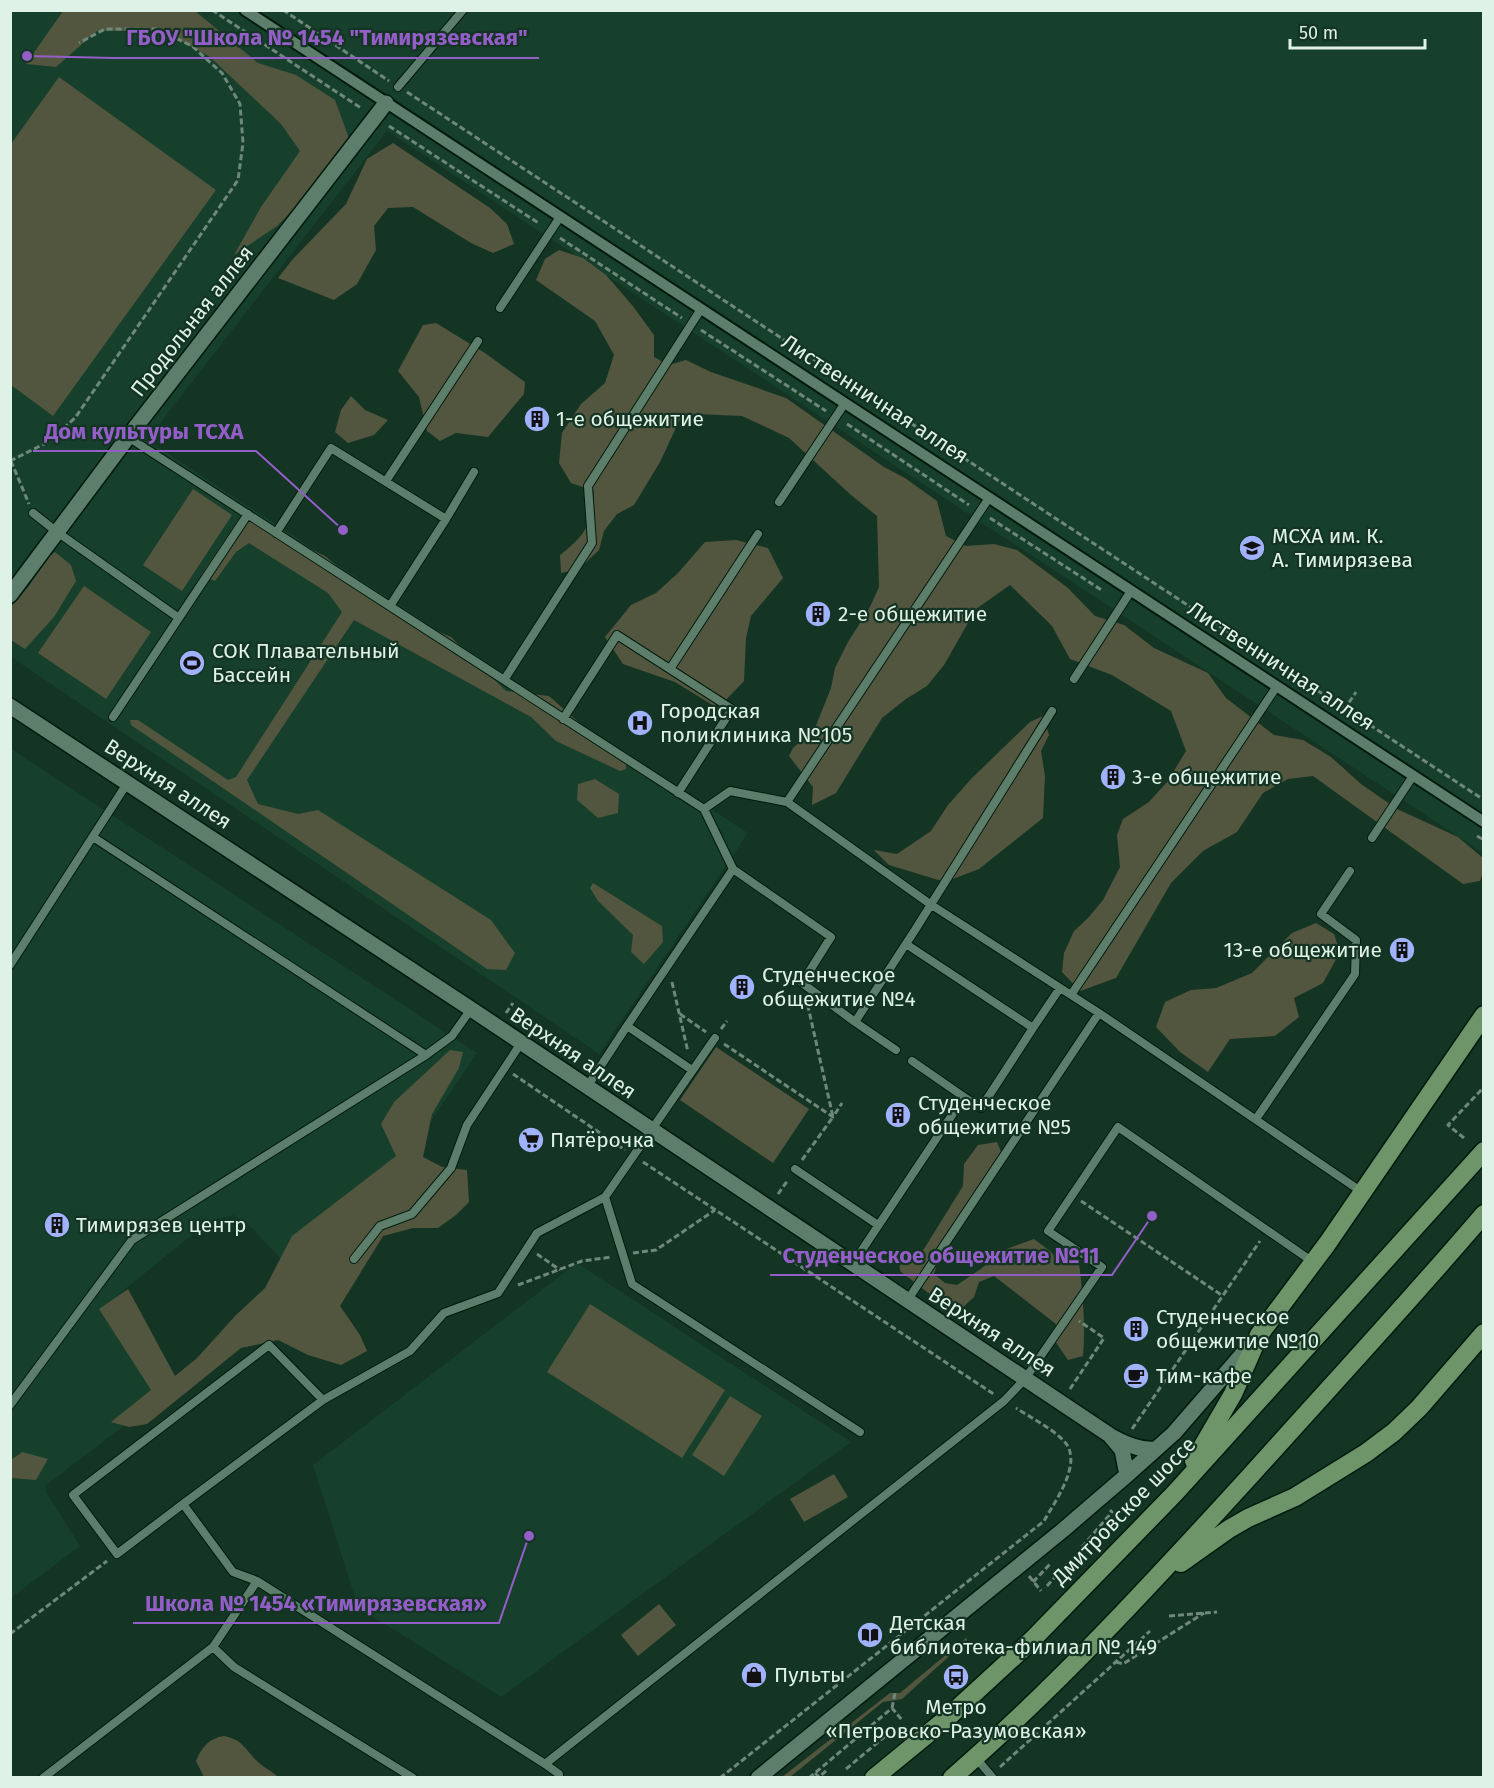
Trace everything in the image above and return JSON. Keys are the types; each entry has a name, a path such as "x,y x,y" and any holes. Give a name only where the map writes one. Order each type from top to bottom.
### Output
{"main road":[{"path":"1175,1493 1233,1394 1259,1335 1313,1262 1484,1015"},
{"name":"Дмитровское шоссе","path":"874,1778 946,1719 1032,1640 1175,1493 1484,1151"},
{"path":"952,1778 1030,1707 1155,1581 1484,1214"},
{"path":"1155,1581 1229,1529 1295,1497 1366,1453 1394,1432 1419,1408 1484,1333"}],"street":[{"name":"Лиственничная аллея","path":"245,10 1484,822"},
{"name":"Продольная аллея","path":"10,595 128,437 386,103"},
{"name":"Верхняя аллея","path":"10,706 471,1009 1111,1436 1138,1448 1156,1449"},
{"path":"758,1778 1063,1530 1156,1449 1174,1433 1259,1335"},
{"name":"Верхняя аллея","path":"1111,1436 1122,1450 1127,1474"}],"lane":[{"path":"398,87 463,10"},
{"path":"500,308 560,217"},
{"path":"504,680 592,543 588,486 701,309"},
{"path":"386,480 478,341"},
{"path":"779,502 845,403"},
{"path":"128,437 704,809 733,869 831,937 802,983 896,1050"},
{"path":"276,533 331,448 446,519"},
{"path":"390,606 474,472"},
{"path":"787,802 989,498"},
{"path":"33,513 179,618"},
{"path":"113,717 248,514"},
{"path":"670,669 758,534"},
{"path":"1074,679 1131,591"},
{"path":"563,718 617,635 732,709 678,793"},
{"path":"1071,995 1277,686"},
{"path":"855,1022 1052,711"},
{"path":"1372,838 1413,777"},
{"path":"10,965 128,782"},
{"path":"704,809 730,791 787,802 930,904 1099,1013 1362,1192"},
{"path":"93,837 426,1055"},
{"path":"587,1087 733,869"},
{"path":"1256,1119 1355,974 1356,940 1321,914 1350,872"},
{"path":"906,944 1033,1028"},
{"path":"912,1061 981,1108 1060,988"},
{"path":"10,1405 132,1240 426,1055 452,1036 471,1009"},
{"path":"908,1301 1099,1013"},
{"path":"627,1026 692,1070"},
{"path":"323,1400 269,1346 73,1495 117,1554 323,1400 410,1352 444,1313 498,1293 537,1233 604,1197 715,1038"},
{"path":"354,1259 380,1226 412,1214 451,1168 467,1125 521,1043"},
{"path":"852,1265 964,1097"},
{"path":"544,1764 1004,1401 1025,1379 1102,1267 1048,1231 1118,1127 1313,1262"},
{"path":"795,1169 878,1225"},
{"path":"604,1197 632,1284 860,1432"},
{"path":"183,1504 233,1572 257,1581 544,1764 559,1774 559,1778"},
{"path":"43,1778 213,1647 257,1581"},
{"path":"213,1647 234,1667 413,1778"},
{"path":"976,1757 992,1777"}],"path":[{"path":"283,10 1484,800"},
{"path":"33,513 11,461 48,442 75,418 238,180 243,143 240,104 222,73 192,46 156,29 105,29 79,43"},
{"path":"1335,724 1356,693"},
{"path":"668,966 692,1070"},
{"path":"802,983 832,1117"},
{"path":"503,1017 513,1003"},
{"path":"680,1014 832,1117"},
{"path":"504,1068 1064,1440 1072,1459 1066,1483 1044,1521 720,1778"},
{"path":"1464,1138 1448,1125 1484,1087"},
{"path":"768,1208 842,1103"},
{"path":"1072,1195 1223,1296"},
{"path":"1124,1424 1132,1429 1269,1230"},
{"path":"528,1247 560,1270"},
{"path":"1070,1315 1104,1338 1070,1389"},
{"path":"1082,1547 1107,1519"},
{"path":"10,1634 117,1554"},
{"path":"1047,1586 1067,1564"},
{"path":"1025,1572 1041,1591"},
{"path":"1116,1662 1123,1664 1204,1612"},
{"path":"1169,1616 1217,1612"},
{"path":"992,1777 1150,1631"},
{"path":"809,1778 892,1708 895,1693"},
{"path":"892,1708 902,1720"},
{"path":"846,1769 888,1733"},
{"path":"815,1773 819,1777 828,1769"}],"shaded area":[{"name":"МСХА им. К. А. Тимирязева","path":"10,11 1483,11 1483,853 387,131 147,440 748,833 599,1054 11,657"},
{"path":"63,11 195,11 258,63 296,75 335,100 350,141 301,202 277,226 234,255 261,207 300,151 281,124 210,57 163,31 97,31 56,67 26,64"},
{"path":"59,77 216,190 53,416 11,385 11,144"},
{"path":"393,143 490,208 507,224 514,244 493,253 471,243 413,207 388,208 374,226 376,250 357,284 334,300 278,278 292,260 346,204 367,159"},
{"path":"559,250 583,258 606,275 654,335 654,357 669,365 686,360 711,372 786,398 937,501 946,536 966,546 994,544 1017,550 1068,588 1095,616 1124,625 1154,648 1208,673 1226,698 1274,735 1303,740 1331,757 1361,784 1397,809 1458,837 1483,858 1483,872 1480,881 1463,884 1313,776 1288,779 1263,793 1237,832 1203,851 1171,883 1116,978 1080,991 1062,972 1064,953 1074,931 1103,900 1120,867 1117,835 1123,819 1149,802 1167,782 1186,751 1171,711 1112,675 1070,659 1052,626 1010,585 976,609 944,665 927,686 882,718 836,793 812,805 813,787 789,756 793,748 815,728 831,688 835,668 879,587 877,516 789,438 742,416 697,414 681,417 660,462 634,505 617,514 604,531 599,550 579,569 561,573 560,555 576,541 586,528 592,512 594,491 571,483 559,463 562,433 581,404 605,383 614,355 595,321 536,280 545,259"},
{"path":"436,323 485,353 525,382 524,394 488,437 456,433 440,441 427,431 419,397 398,371 423,325"},
{"path":"351,396 365,410 388,420 374,435 348,443 335,432 341,410"},
{"path":"193,489 232,515 182,591 143,565"},
{"path":"240,517 325,556 386,609 451,637 506,691 549,696 626,764 626,769 620,771 556,741 531,717 354,620 247,780 258,804 298,814 318,810 491,920 515,953 506,970 487,969 131,725 130,720 138,720 228,780 236,777 342,612 328,593 249,543 236,552 215,581 201,575"},
{"path":"736,540 768,548 783,578 751,616 746,638 744,681 723,703 714,706 675,682 623,664 605,637 631,605 656,593 678,573 705,542"},
{"path":"55,552 71,565 76,581 54,617 25,649 11,640 11,607 29,586 48,557"},
{"path":"84,586 151,632 106,699 38,653"},
{"path":"1043,716 1049,735 1041,751 1045,776 1043,818 979,869 945,882 889,865 874,850 897,854 931,831 948,805 972,778 1030,722"},
{"path":"11,749 477,1053 328,1273 293,1272 251,1227 233,1215 208,1222 103,1307 167,1393 45,1486 46,1492 80,1546 11,1598"},
{"path":"595,779 619,794 618,813 598,818 577,800 578,784"},
{"path":"593,883 662,926 663,942 644,964 631,952 633,935 598,901 590,888"},
{"path":"1316,923 1334,934 1340,952 1323,983 1294,998 1299,1017 1275,1036 1230,1039 1208,1072 1180,1052 1156,1027 1165,1002 1191,990 1216,988 1252,973 1292,933"},
{"path":"716,1047 809,1109 773,1163 680,1100"},
{"path":"450,1050 463,1052 459,1068 432,1114 423,1157 442,1167 467,1170 469,1202 438,1228 413,1228 383,1236 340,1306 360,1335 367,1351 341,1365 308,1355 278,1340 241,1348 147,1424 129,1427 111,1422 151,1390 99,1309 128,1289 175,1376 197,1358 236,1315 265,1288 292,1236 396,1156 381,1124 394,1102"},
{"path":"997,1142 1004,1159 984,1188 948,1230 934,1274 945,1283 957,1285 982,1268 1001,1251 1034,1239 1056,1258 1072,1248 1078,1254 1081,1279 1084,1317 1083,1356 1068,1360 1053,1338 1056,1324 994,1276 979,1282 974,1297 960,1310 927,1292 900,1271 899,1255 919,1257 963,1186 964,1164 978,1145"},
{"path":"577,1263 851,1442 501,1697 358,1607 313,1465"},
{"path":"590,1304 725,1390 682,1458 547,1372"},
{"path":"730,1396 762,1416 724,1476 692,1455"},
{"path":"22,1452 48,1459 36,1480 11,1478 11,1460"},
{"path":"834,1474 848,1497 804,1522 790,1499"},
{"path":"659,1604 676,1625 638,1656 621,1635"},
{"path":"966,1638 967,1640 902,1699 883,1702 790,1777 782,1777 890,1693 900,1693"},
{"path":"224,1736 240,1743 260,1764 278,1777 204,1777 196,1761 198,1756 210,1741"}],"place":[{"name":"ГБОУ \"Школа № 1454 \"Тимирязевская\"","path":"27,56"},
{"name":"1-е общежитие","path":"537,419"},
{"name":"Дом культуры ТСХА","path":"343,530"},
{"name":"МСХА им. К. А. Тимирязева","path":"1252,548"},
{"name":"2-е общежитие","path":"818,614"},
{"name":"СОК Плавательный Бассейн","path":"192,663"},
{"name":"Городская поликлиника №105","path":"640,723"},
{"name":"3-е общежитие","path":"1113,777"},
{"name":"13-е общежитие","path":"1402,950"},
{"name":"Студенческое общежитие №4","path":"742,987"},
{"name":"Студенческое общежитие №5","path":"898,1115"},
{"name":"Пятёрочка","path":"531,1140"},
{"name":"Студенческое общежитие №11","path":"1152,1216"},
{"name":"Тимирязев центр","path":"57,1225"},
{"name":"Студенческое общежитие №10","path":"1136,1329"},
{"name":"Тим-кафе","path":"1136,1376"},
{"name":"Школа № 1454 «Тимирязевская»","path":"529,1536"},
{"name":"Детская библиотека-филиал № 149","path":"870,1635"},
{"name":"Пульты","path":"754,1675"},
{"name":"Метро «Петровско-Разумовская»","path":"956,1677"}]}
